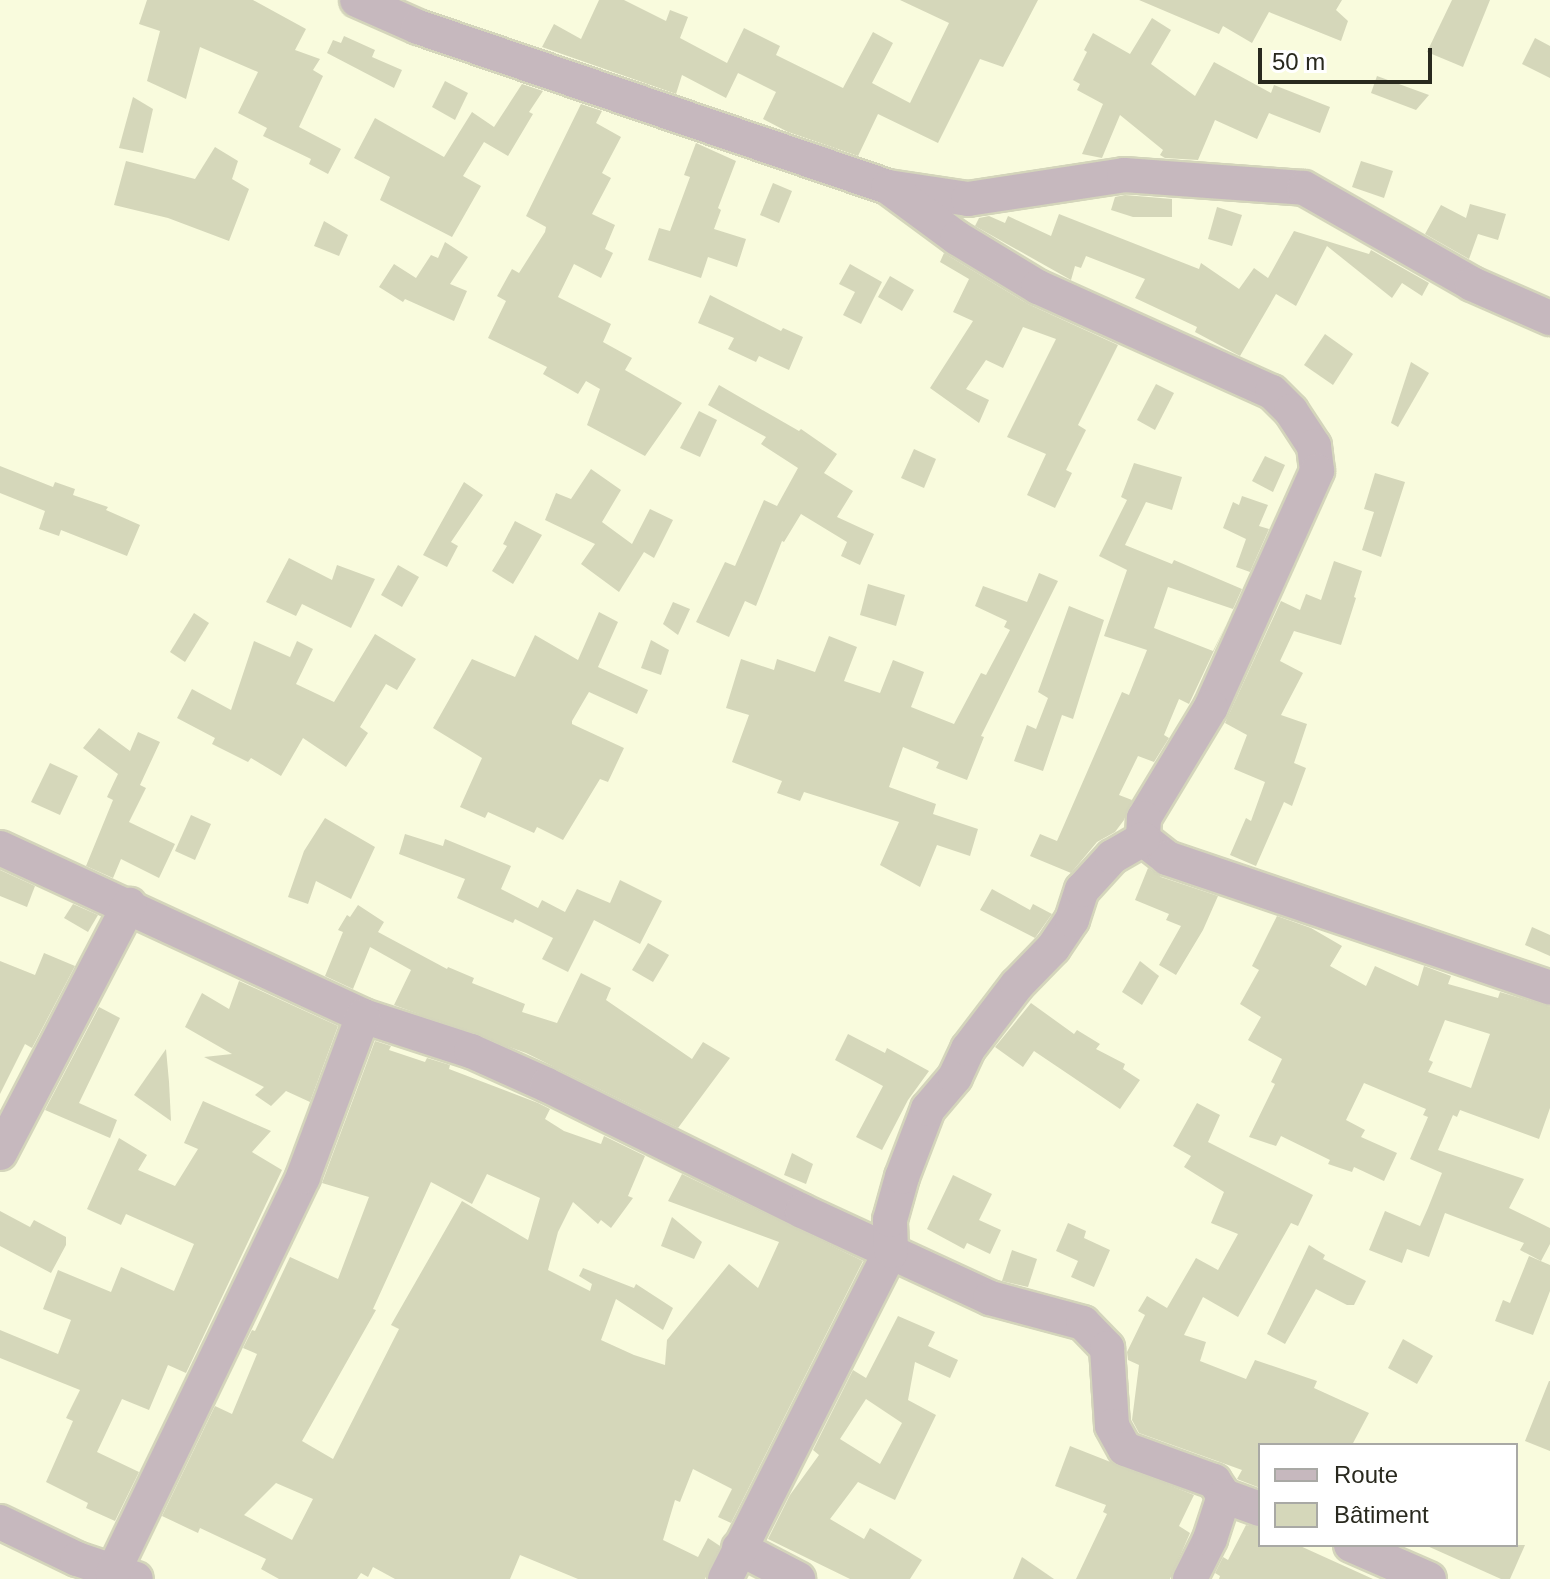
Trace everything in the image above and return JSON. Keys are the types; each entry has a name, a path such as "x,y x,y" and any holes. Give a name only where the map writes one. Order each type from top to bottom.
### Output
{"street":[{"path":"357,0 418,27 888,187 968,199 1124,175 1304,188 1472,284 1550,318"},
{"path":"888,187 957,238 1038,287 1272,392 1291,411 1314,446 1317,471 1211,707 1144,818 1143,839"},
{"path":"1143,839 1167,858 1550,988"},
{"path":"725,1579 891,1251 890,1220 902,1177 928,1109 955,1077 968,1049 1017,985 1053,948 1072,920 1082,890 1112,857 1143,839"},
{"path":"0,848 129,905 363,1016 471,1051 990,1298 1083,1323 1107,1348 1112,1426 1125,1449 1214,1481 1224,1496 1258,1508"},
{"path":"0,1153 129,905"},
{"path":"0,1522 121,1577 303,1177 363,1016"},
{"path":"1190,1579 1210,1539 1224,1496"},
{"path":"1356,1547 1429,1579"},
{"path":"739,1548 798,1579"}],"building":[{"path":"147,0 253,0 306,29 295,50 320,59 313,70 323,76 299,127 341,149 328,174 309,164 311,159 263,136 267,128 238,113 258,72 200,47 186,99 147,81 160,31 139,24"},
{"path":"599,0 624,0 666,21 670,10 688,17 680,38 727,63 744,28 780,46 776,55 843,88 873,32 893,43 872,83 910,103 949,23 900,0 1038,0 1003,67 980,59 938,143 878,114 858,156 788,132 763,119 776,92 738,73 726,98 682,75 676,94 542,47 554,24 581,39"},
{"path":"1139,0 1342,0 1336,10 1348,21 1341,41 1269,12 1252,43 1223,26 1219,34"},
{"path":"1452,0 1490,0 1463,67 1427,52"},
{"path":"1152,18 1171,30 1151,64 1195,96 1214,62 1271,93 1274,85 1330,107 1320,133 1269,113 1257,139 1215,120 1198,160 1165,158 1160,155 1163,150 1120,115 1102,158 1082,154 1103,104 1077,90 1080,84 1073,80 1087,52 1084,50 1093,33 1130,54"},
{"path":"344,36 375,50 372,57 402,70 394,88 327,53 333,40 341,43"},
{"path":"1535,38 1550,46 1550,78 1522,64"},
{"path":"1377,76 1429,95 1416,110 1371,93"},
{"path":"445,81 468,93 455,120 432,107"},
{"path":"522,84 543,91 529,112 533,114 508,156 484,142 463,176 481,186 452,237 380,200 390,177 354,158 375,118 444,157 472,112 494,127"},
{"path":"133,97 153,109 143,153 119,148"},
{"path":"581,104 602,111 596,123 621,137 602,173 611,178 592,214 615,225 605,249 613,253 601,278 574,264 558,297 611,324 603,342 632,358 625,370 682,403 645,456 587,425 600,389 586,381 578,394 543,374 547,367 488,338 506,301 497,296 512,269 519,273 545,232 546,227 526,216"},
{"path":"696,143 736,161 718,208 721,210 714,229 746,239 737,267 708,257 701,278 648,260 659,228 670,231 690,177 684,175"},
{"path":"215,147 238,161 232,179 249,189 229,241 168,218 114,205 126,161 195,179"},
{"path":"1361,161 1393,171 1384,198 1352,187"},
{"path":"773,183 792,191 779,223 760,215"},
{"path":"1115,197 1172,199 1172,217 1133,217 1111,210"},
{"path":"1470,204 1506,214 1498,240 1478,234 1469,259 1425,234 1441,205 1466,218"},
{"path":"1217,207 1242,215 1232,246 1208,239"},
{"path":"1059,214 1199,269 1201,263 1239,289 1254,268 1268,278 1294,231 1369,254 1371,250 1429,283 1422,296 1402,283 1392,298 1327,246 1296,306 1276,294 1240,356 1195,332 1197,327 1135,298 1145,279 1086,256 1081,268 1075,266 1071,280 975,226 979,218 989,216 1005,223 1008,216 1051,236"},
{"path":"324,221 348,235 339,256 314,246"},
{"path":"445,242 468,257 450,284 467,291 454,321 405,299 403,302 379,287 394,264 416,278 431,255 438,258"},
{"path":"944,253 1028,304 1118,345 1078,425 1086,430 1066,470 1072,473 1055,508 1027,495 1046,454 1007,437 1056,339 1023,327 1003,368 986,360 966,389 989,400 979,423 930,388 973,321 953,312 969,279 940,262"},
{"path":"850,264 882,282 861,324 843,315 855,292 839,284"},
{"path":"890,276 914,290 902,311 878,297"},
{"path":"710,295 781,331 783,328 803,337 789,370 759,356 756,362 728,349 734,338 698,323"},
{"path":"1325,334 1353,354 1333,385 1304,365"},
{"path":"1411,362 1429,373 1398,427 1391,423"},
{"path":"1156,384 1174,393 1155,430 1137,420"},
{"path":"719,385 799,431 801,429 837,454 824,473 853,491 837,517 874,534 860,565 841,556 847,542 801,514 782,541 756,606 745,601 729,637 696,622 725,562 735,566 764,500 777,506 798,468 761,444 766,437 708,405"},
{"path":"699,411 717,420 700,457 680,448"},
{"path":"914,449 936,459 924,488 901,478"},
{"path":"1265,456 1285,465 1273,492 1252,481"},
{"path":"1134,463 1182,477 1172,510 1146,502 1125,545 1172,564 1174,560 1242,589 1233,609 1168,587 1154,628 1213,651 1226,625 1189,704 1179,699 1164,735 1169,738 1154,762 1138,756 1119,795 1132,800 1124,820 1115,832 1097,842 1071,873 1030,856 1040,834 1057,841 1122,692 1129,695 1147,650 1104,636 1127,570 1099,556 1127,500 1121,497"},
{"path":"0,466 53,487 55,482 75,489 73,495 108,507 106,510 140,525 127,556 61,530 59,536 39,529 45,511 0,493"},
{"path":"591,469 621,490 602,522 632,544 650,509 673,520 654,558 644,552 619,592 581,564 595,544 545,520 556,493 571,499"},
{"path":"1375,473 1405,482 1381,557 1362,550 1374,512 1364,509"},
{"path":"464,482 483,495 451,542 458,546 447,567 423,555"},
{"path":"1242,496 1268,505 1259,526 1269,529 1250,572 1236,567 1246,539 1223,528 1233,502 1239,505"},
{"path":"515,521 542,535 513,584 492,571 507,546 503,544"},
{"path":"289,558 332,580 337,565 375,579 351,628 302,604 296,616 266,602"},
{"path":"1334,561 1362,571 1356,598 1341,645 1294,631 1280,661 1303,673 1281,715 1307,724 1294,763 1306,768 1292,806 1284,802 1256,866 1230,855 1246,818 1251,821 1265,782 1234,769 1247,735 1225,723 1281,601 1300,610 1306,594 1321,600"},
{"path":"398,565 419,577 402,607 381,595"},
{"path":"1039,573 1058,581 981,736 984,737 967,780 936,768 939,762 903,747 889,787 936,804 933,814 978,829 970,856 937,845 920,887 880,865 899,822 804,792 800,801 777,793 782,781 732,762 749,715 726,708 741,659 774,670 777,659 815,672 829,636 857,647 844,681 880,693 893,660 924,672 911,707 954,724 981,673 986,675 1010,630 1004,627 1007,621 975,606 983,586 1027,602"},
{"path":"868,584 905,595 896,626 860,615"},
{"path":"673,602 690,609 678,635 663,624"},
{"path":"1069,606 1104,620 1073,719 1062,715 1043,771 1014,761 1027,725 1036,729 1048,698 1038,692"},
{"path":"599,612 618,622 598,667 648,690 637,714 589,692 572,721 572,724 624,748 608,782 600,779 563,840 537,827 534,833 488,812 485,818 460,807 482,758 433,728 472,659 515,677 535,635 578,660"},
{"path":"194,613 209,623 185,662 170,652"},
{"path":"375,634 416,659 397,690 386,684 360,727 368,733 346,767 303,738 281,776 251,758 248,762 212,744 215,738 177,718 192,689 231,710 254,641 290,657 297,641 313,649 296,684 334,702"},
{"path":"651,640 669,650 661,675 641,668"},
{"path":"99,728 130,751 138,732 160,742 140,785 146,788 129,822 175,844 159,878 121,859 113,878 86,866 113,800 107,797 118,774 83,748"},
{"path":"50,763 78,776 60,815 31,802"},
{"path":"191,815 211,824 195,860 175,851"},
{"path":"325,818 375,847 351,899 316,881 308,904 288,897 304,851"},
{"path":"405,834 443,846 445,839 511,866 501,889 538,908 542,900 565,912 577,889 610,903 620,880 662,901 640,944 594,920 568,972 542,959 553,938 515,919 513,923 457,898 465,879 399,854"},
{"path":"1148,868 1161,877 1218,896 1203,930 1176,975 1159,965 1181,926 1166,920 1169,914 1135,900"},
{"path":"0,870 35,886 27,907 0,896"},
{"path":"992,889 1030,910 1033,904 1052,914 1035,938 980,910"},
{"path":"73,904 98,915 88,932 64,918"},
{"path":"358,905 384,922 378,932 447,969 474,978 472,983 525,1004 522,1012 557,1023 581,973 611,988 606,1000 692,1059 703,1042 730,1058 678,1128 526,1053 394,1005 411,970 370,947 353,989 325,976 343,932 338,930"},
{"path":"1277,916 1311,928 1342,946 1330,966 1366,986 1375,966 1418,986 1424,966 1451,976 1448,984 1498,998 1500,992 1550,1007 1550,1108 1539,1139 1460,1110 1457,1117 1453,1115 1438,1150 1524,1179 1509,1208 1550,1228 1550,1244 1541,1261 1520,1250 1524,1243 1445,1213 1429,1257 1407,1249 1402,1263 1369,1250 1385,1211 1420,1226 1428,1208 1442,1173 1410,1159 1428,1117 1423,1115 1426,1109 1364,1083 1346,1120 1365,1130 1361,1137 1397,1153 1384,1181 1354,1167 1352,1172 1328,1164 1330,1160 1281,1136 1276,1146 1249,1137 1275,1084 1271,1082 1282,1059 1248,1040 1261,1017 1240,1004 1259,970 1252,966","holes":["1445,1020 1490,1034 1471,1088 1428,1072 1433,1062 1429,1060"]},
{"path":"1532,927 1550,935 1550,956 1525,945"},
{"path":"648,943 669,955 653,982 632,970"},
{"path":"44,953 75,966 32,1048 25,1044 0,1094 0,961 35,975"},
{"path":"1140,961 1159,976 1142,1005 1122,992"},
{"path":"239,981 338,1026 310,1102 286,1091 271,1106 255,1095 264,1087 204,1057 232,1054 185,1027 202,993 229,1009"},
{"path":"1031,1003 1074,1034 1077,1030 1100,1044 1096,1049 1125,1064 1123,1069 1140,1080 1120,1109 1034,1051 1023,1067 995,1047"},
{"path":"99,1007 120,1018 79,1103 117,1120 110,1138 45,1110"},
{"path":"848,1034 885,1053 887,1048 929,1071 908,1100 882,1150 856,1137 883,1086 835,1060"},
{"path":"375,1041 391,1046 389,1050 425,1062 427,1058 450,1065 449,1069 538,1103 550,1109 545,1119 564,1131 601,1144 604,1136 645,1156 628,1196 633,1198 611,1228 601,1220 598,1224 573,1202 558,1232 548,1270 590,1291 592,1284 579,1276 583,1268 634,1288 636,1284 673,1308 663,1330 616,1299 601,1340 634,1355 665,1365 667,1340 729,1264 758,1288 779,1242 668,1201 682,1174 863,1261 731,1523 718,1517 732,1489 693,1469 680,1502 675,1500 663,1540 698,1557 708,1538 720,1546 705,1579 578,1579 520,1555 510,1579 395,1579 373,1567 368,1577 361,1573 357,1579 279,1579 261,1569 266,1559 200,1528 198,1533 162,1516 215,1406 232,1414 257,1354 243,1348 252,1330 255,1331 290,1257 338,1279 369,1197 322,1183","holes":["487,1174 540,1198 528,1240 462,1201 391,1325 399,1329 333,1459 302,1441 376,1310 373,1309 431,1182 472,1204","276,1483 313,1499 292,1540 244,1515"]},
{"path":"166,1049 169,1082 171,1121 134,1095"},
{"path":"203,1101 271,1131 252,1152 282,1170 186,1373 168,1365 149,1410 122,1399 97,1452 139,1472 115,1521 86,1508 88,1503 46,1482 73,1421 66,1418 80,1390 0,1358 0,1330 58,1354 71,1320 43,1309 58,1270 111,1292 121,1267 174,1291 194,1244 126,1214 121,1225 87,1209 119,1138 147,1155 138,1170 175,1186 198,1149 184,1143"},
{"path":"1197,1103 1220,1115 1208,1142 1313,1195 1298,1226 1291,1223 1238,1317 1203,1297 1184,1335 1206,1342 1200,1361 1246,1379 1255,1360 1317,1381 1314,1388 1369,1413 1353,1443 1258,1443 1258,1487 1237,1479 1242,1470 1139,1433 1132,1420 1139,1365 1128,1360 1127,1352 1145,1315 1138,1311 1147,1296 1167,1308 1196,1258 1218,1270 1238,1234 1211,1223 1224,1192 1184,1167 1191,1156 1173,1146"},
{"path":"792,1153 813,1164 806,1184 784,1175"},
{"path":"953,1175 992,1194 979,1220 1001,1230 990,1254 967,1243 964,1249 927,1229"},
{"path":"0,1211 30,1227 34,1220 66,1237 66,1245 51,1273 0,1246"},
{"path":"672,1217 702,1242 694,1259 661,1246"},
{"path":"1068,1223 1086,1231 1084,1238 1110,1250 1094,1287 1071,1277 1078,1261 1056,1251"},
{"path":"1309,1245 1325,1255 1323,1259 1366,1281 1354,1305 1347,1305 1316,1289 1285,1344 1267,1334"},
{"path":"1012,1250 1037,1259 1028,1287 1002,1281"},
{"path":"1529,1256 1550,1265 1550,1291 1533,1335 1495,1321 1503,1300 1510,1303"},
{"path":"898,1316 935,1332 928,1346 958,1360 950,1378 915,1362 908,1400 936,1415 895,1500 858,1482 830,1519 864,1539 870,1528 922,1560 910,1579 850,1579 768,1539 790,1495 819,1455 813,1450 853,1370 866,1378","holes":["866,1399 902,1423 880,1464 840,1439"]},
{"path":"1403,1339 1433,1356 1417,1384 1388,1368"},
{"path":"1550,1381 1550,1451 1525,1441"},
{"path":"1070,1446 1194,1495 1179,1526 1190,1533 1170,1579 1076,1579 1107,1514 1103,1512 1106,1505 1055,1486"},
{"path":"1246,1525 1258,1528 1258,1547 1302,1547 1373,1579 1219,1579 1220,1576 1215,1573 1223,1557 1228,1560"},
{"path":"1525,1545 1510,1579 1501,1579 1429,1547"},
{"path":"1022,1557 1054,1579 1013,1579"}]}
